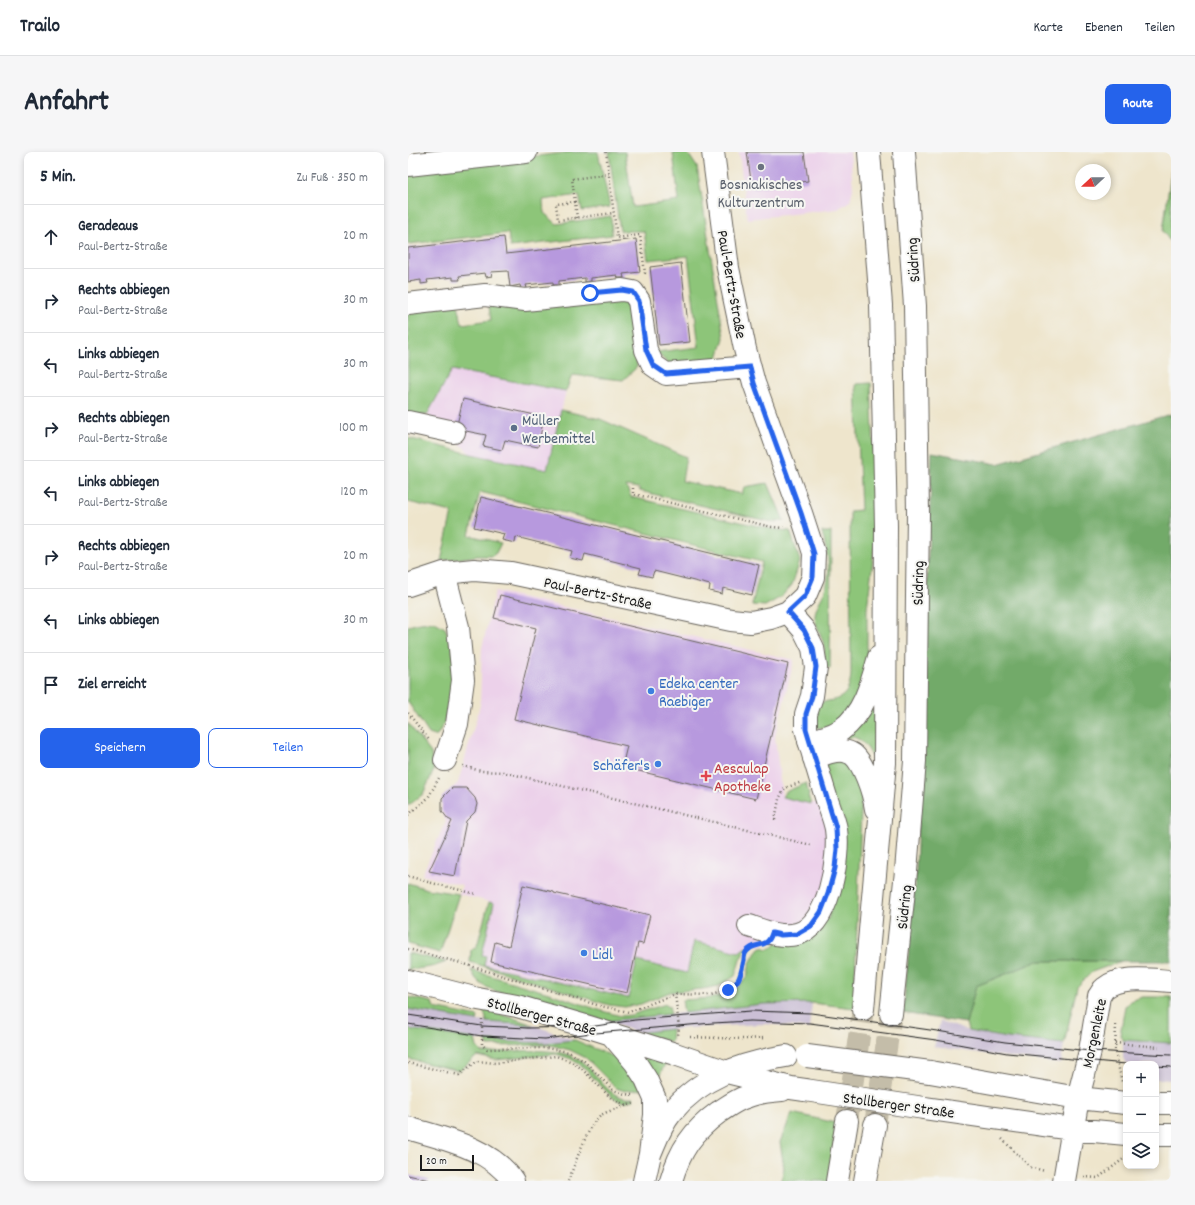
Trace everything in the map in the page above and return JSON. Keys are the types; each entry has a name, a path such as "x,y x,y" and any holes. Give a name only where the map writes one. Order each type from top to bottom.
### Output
{"main road":[{"path":"408,165 526,152"},
{"name":"Paul-Bertz-Straße","path":"408,585 444,573 474,570 511,573 731,620 751,622 771,618 788,612 805,596 813,577 814,554 754,383 728,268 713,152"},
{"name":"Südring","path":"863,1009 885,763 886,526 881,305 869,152"},
{"name":"Südring","path":"891,1014 906,871 915,761 918,513 915,322 904,152"},
{"path":"408,304 485,295 525,300 622,290 633,292 639,301 646,350 653,365 666,374 750,367"},
{"path":"408,422 454,432"},
{"path":"444,573 458,627 463,680 457,724 455,764"},
{"path":"749,926 781,935 797,934 811,926 821,912 828,894 835,868 837,849 836,828 811,750 806,729 806,714 812,696 816,667 813,648 804,630 788,612"},
{"path":"811,750 848,724 854,718 871,682 878,661 885,628"},
{"path":"811,750 825,754 843,751 855,756 871,787 875,803 879,836"},
{"name":"Morgenleite","path":"1078,1098 1090,1051 1099,996 1104,989 1126,980 1171,981"},
{"name":"Stollberger Straße","path":"408,981 517,1006 676,1054 720,1064 798,1089 1072,1129 1123,1134"},
{"path":"612,1034 646,1079 655,1099 655,1115 650,1154 644,1181"},
{"path":"650,1154 660,1131 670,1114 720,1064 744,1065 765,1059 786,1056 807,1056 930,1072 1078,1098 1123,1103"},
{"path":"710,1119 726,1095 728,1083 720,1064"},
{"path":"671,1181 676,1164 696,1132 726,1107 744,1097 764,1092 798,1089"},
{"path":"1064,1178 1078,1098"},
{"path":"1159,1103 1171,1103"},
{"path":"837,1181 847,1121"},
{"path":"865,1181 875,1125"},
{"path":"408,1128 476,1150 496,1163 513,1181"},
{"path":"1159,1135 1171,1135"}],"path":[{"path":"606,152 617,238 640,235 645,273 633,292"},
{"path":"577,218 572,179 609,174"},
{"path":"575,202 556,204 558,220 614,213"},
{"path":"633,488 633,494 772,527 807,531"},
{"path":"408,713 455,764 481,771 503,772 811,845"},
{"path":"408,815 428,798 440,777 455,764"},
{"path":"775,820 779,798 785,788 806,781"},
{"path":"408,876 476,894"},
{"path":"408,949 461,962 600,1006 629,1012 675,994 711,995 720,993 733,986 740,977 747,951 751,948 766,943 770,940 772,933"},
{"path":"675,994 679,1026 678,1037 745,1039 768,1038"},
{"path":"482,1016 482,1045 487,1049 546,1048 569,1052 584,1061 613,1090 625,1094 655,1099"},
{"path":"1116,1021 1114,1052 1123,1082"},
{"path":"1115,1043 1159,1047"},
{"path":"408,1063 459,1075 476,1061 495,1063 556,1056 570,1061 581,1068 612,1099 626,1105"},
{"path":"568,1181 591,1127 600,1116 626,1105 655,1099"},
{"path":"998,1135 1030,1167 1064,1178 1098,1178 1123,1159"}],"shaded area":[{"path":"739,152 850,152 853,189 850,201 838,209 747,219"},
{"path":"452,370 566,391 547,471 471,454 427,415"},
{"path":"495,591 794,660 775,737 782,797 811,804 827,799 836,828 821,912 762,945 756,946 757,939 739,952 694,941 687,973 637,962 628,998 484,965 482,956 494,903 459,894 462,885 422,875 446,821 441,812 442,797 458,783 480,706 482,648"},
{"path":"812,1003 809,1029 764,1024 688,1028 638,1033 607,1021 762,1004"},
{"path":"408,1009 477,1021 533,1025 575,1040 546,1043 486,1041 408,1029"},
{"path":"940,1021 968,1031 1008,1038 1064,1044 1061,1064 934,1047"},
{"path":"1123,1040 1171,1043 1171,1080 1159,1079 1159,1061 1124,1061 1123,1058"}],"green space":[{"path":"572,152 598,152 610,207 582,211 579,195 543,200 544,213 557,224 611,216 612,235 510,247 508,233 408,244 408,171"},
{"path":"609,152 625,152 633,207 679,201 673,153 687,152 697,167 724,338 718,358 704,364 672,367 656,352 699,347 688,256 648,260 644,231 620,231"},
{"path":"1171,171 1171,243 1163,231"},
{"path":"613,296 626,303 634,321 637,367 623,380 572,375 566,391 452,370 427,415 408,414 408,312 458,304 462,324 491,320 488,300"},
{"path":"871,383 877,526 867,609 867,669 865,692 833,726 818,728 814,724 818,704 837,699 844,695 848,689 851,678 850,511 861,510 856,384"},
{"path":"561,410 600,419 686,457 682,481 742,494 744,487 768,483 784,521 772,522 640,491 639,488 626,486 631,497 771,529 790,531 800,561 792,585 781,597 765,606 752,605 762,562 480,492 469,535 501,543 496,553 492,556 477,556 441,561 452,512 408,502 408,438 471,454 547,470"},
{"path":"1171,414 1171,961 1038,961 976,986 966,1023 903,1013 916,872 932,452 997,464"},
{"path":"822,532 831,532 830,669 824,667 824,646 815,616 817,606 825,590 828,575 827,554"},
{"path":"435,622 445,628 452,644 456,673 444,723 438,734 435,736 429,734 408,702 408,626 420,623"},
{"path":"872,709 876,709 874,756 872,756 862,742 856,738 843,738"},
{"path":"408,723 431,753 434,770 423,794 408,806"},
{"path":"840,751 862,783 854,1008 812,1003 762,1004 684,1013 682,1000 714,998 734,991 747,977 750,963 758,949 762,947 768,949 773,947 775,944 829,918 826,763"},
{"path":"806,783 811,804 782,797 785,792"},
{"path":"408,883 427,889 459,894 440,953 408,944"},
{"path":"489,902 494,903 482,955 486,956 484,965 628,998 637,961 687,973 694,941 739,952 757,939 745,950 735,976 719,986 670,992 641,1004 625,1007 609,1005 470,962 471,950 477,946"},
{"path":"408,953 446,962 419,969 408,969"},
{"path":"1038,961 1122,961 1092,972 1077,987 1064,1044 1008,1038 968,1031 966,1023 976,986"},
{"path":"471,970 621,1016 631,1015 666,1004 669,1006 671,1014 607,1021 495,991 480,983 475,978"},
{"path":"408,997 432,1002 434,1008 478,1017 477,1021 408,1009"},
{"path":"1142,997 1171,997 1171,1043 1123,1040 1120,1035 1125,1006 1131,1001"},
{"path":"482,1009 513,1018 533,1025 487,1022"},
{"path":"408,1029 475,1039 477,1047 483,1053 549,1051 569,1055 588,1067 611,1091 624,1098 633,1098 634,1100 622,1102 613,1098 582,1066 571,1059 556,1054 496,1060 477,1056 459,1071 408,1059"},
{"path":"672,1029 671,1042 638,1033"},
{"path":"575,1040 614,1057 627,1069 642,1089 625,1091 616,1088 586,1058 570,1050 550,1045 488,1046 486,1041 546,1043"},
{"path":"645,1056 665,1064 656,1083 643,1062"},
{"path":"792,1113 836,1123 829,1181 781,1181 784,1168 780,1142"}],"building":[{"path":"747,152 804,152 808,181 752,188"},
{"path":"504,237 506,254 636,239 640,272 623,274 624,278 618,278 617,275 591,278 591,281 585,282 585,278 559,281 559,285 553,285 553,282 526,285 527,288 521,289 520,285 510,287 508,271 491,272 492,276 486,277 485,273 459,276 460,280 453,280 453,277 427,280 428,283 421,284 421,280 408,282 408,248"},
{"path":"681,263 690,342 659,345 650,267"},
{"path":"463,399 544,417 538,447 505,440 502,450 483,446 486,435 456,429"},
{"path":"481,497 759,565 752,595 723,588 722,594 709,591 710,585 654,571 652,577 639,574 641,568 585,554 583,561 574,559 570,558 572,551 516,537 515,543 502,540 504,534 474,527"},
{"name":"Edeka center Raebiger","path":"500,595 788,664 756,799 622,767 627,746 514,719 536,628 494,618"},
{"path":"452,788 466,788 475,798 477,804 475,812 466,821 455,876 429,871 452,821 448,819 442,811 442,798"},
{"path":"523,885 650,915 643,944 638,943 627,993 491,962 495,942 509,946"},
{"path":"408,1175 429,1180 429,1181 408,1181"}],"tunnel":[{"path":"847,1121 863,1009"},
{"path":"875,1125 891,1014"}],"tram line":[{"path":"408,1015 482,1026 528,1028 589,1027 635,1020 751,1011 811,1013 1005,1042 1090,1051 1171,1055"},
{"path":"408,1024 482,1036 545,1039 584,1034 713,1023 750,1021 810,1023 936,1040 1007,1053 1123,1064"},
{"path":"1159,1066 1171,1067"}],"place":[{"name":"Bosniakisches Kulturzentrum","path":"761,167"},
{"name":"Müller Werbemittel","path":"514,428"},
{"name":"Edeka center Raebiger","path":"651,691"},
{"name":"Schäfer's","path":"658,764"},
{"name":"Aesculap Apotheke","path":"706,776"},
{"name":"Lidl","path":"584,953"}],"route":[{"path":"590,293 622,290 633,292 639,301 646,350 653,365 666,374 750,367 754,383 801,513 814,554 813,577 805,596 788,612 804,630 813,648 816,667 812,696 806,714 806,729 836,828 837,849 835,868 828,894 821,912 811,926 797,934 781,935 772,933 770,940 766,943 751,948 747,951 740,977 728,990"}]}
